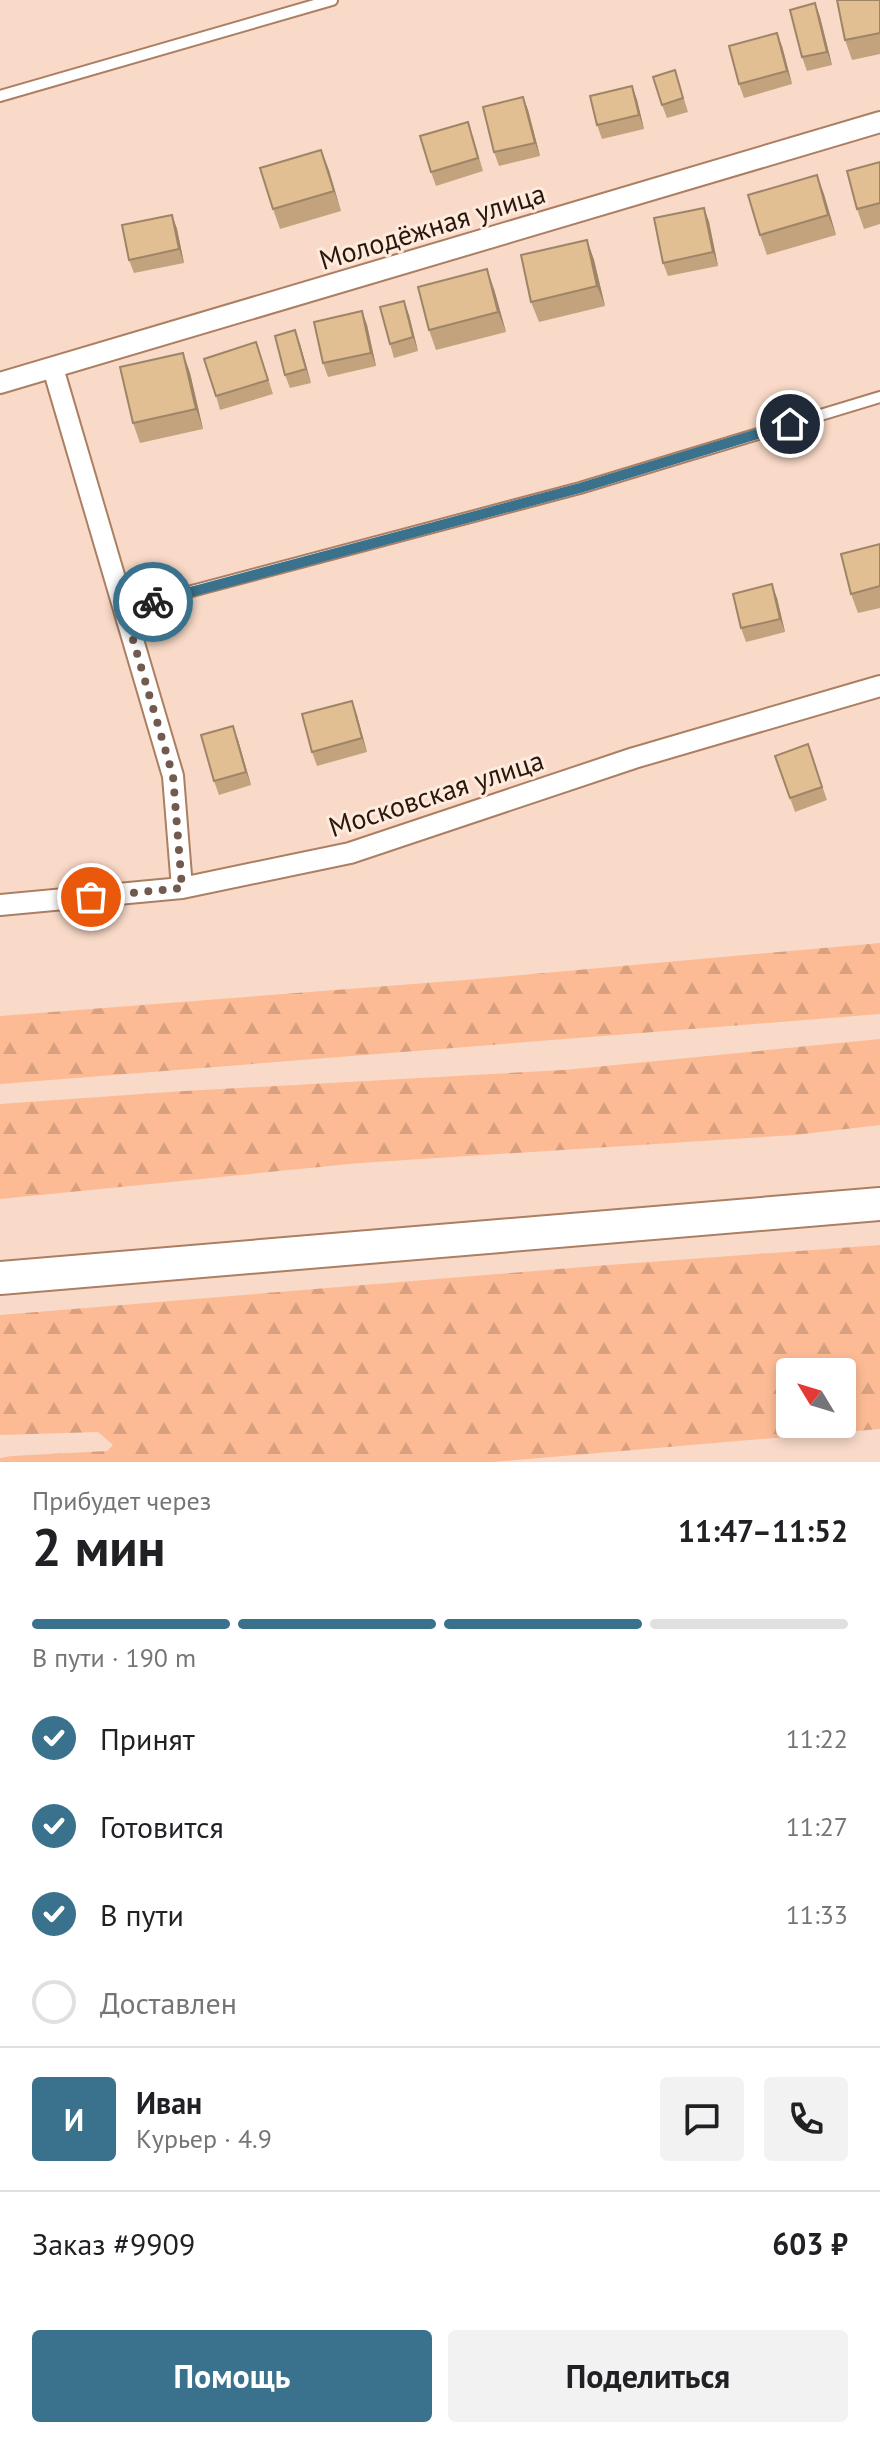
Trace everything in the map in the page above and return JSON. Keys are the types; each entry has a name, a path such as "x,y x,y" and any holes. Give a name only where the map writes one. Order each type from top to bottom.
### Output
{"main road":[{"path":"0,1278 880,1204"}],"street":[{"name":"Молодёжная улица","path":"0,383 880,122"},
{"path":"53,368 173,776 182,888"},
{"name":"Московская улица","path":"0,905 182,888 350,853 634,758 880,686"}],"lane":[{"path":"0,96 332,0"},
{"path":"124,609 580,488 880,397"}],"green space":[{"path":"880,943 880,1014 0,1084 0,1016 465,980"},
{"path":"880,1039 880,1125 795,1135 360,1163 0,1199 0,1104 564,1070"},
{"path":"880,1245 880,1429 856,1431 856,1358 776,1358 776,1438 492,1462 0,1462 0,1458 11,1456 107,1451 113,1445 98,1432 0,1435 0,1315"}],"building":[{"path":"837,0 880,0 880,33 845,40"},
{"path":"815,3 827,52 802,57 790,10"},
{"path":"777,33 787,71 739,84 729,46"},
{"path":"675,70 683,98 662,105 653,77"},
{"path":"632,86 639,115 597,125 590,96"},
{"path":"523,97 535,143 494,152 483,107"},
{"path":"468,122 478,158 431,172 420,136"},
{"path":"321,150 334,191 273,209 260,168"},
{"path":"880,162 880,203 857,209 847,171"},
{"path":"817,175 828,215 760,235 748,195"},
{"path":"704,208 713,252 663,263 654,218"},
{"path":"172,215 179,249 129,260 122,225"},
{"path":"587,240 597,286 531,302 521,255"},
{"path":"487,269 498,312 429,330 418,287"},
{"path":"404,301 413,337 390,344 380,307"},
{"path":"362,311 371,353 323,363 314,322"},
{"path":"295,330 306,369 285,375 275,336"},
{"path":"256,342 268,380 216,396 204,359"},
{"path":"183,353 196,409 133,423 120,367"},
{"path":"880,544 880,586 851,594 841,554"},
{"path":"772,584 780,619 741,628 733,594"},
{"path":"352,701 362,738 312,752 302,714"},
{"path":"233,726 246,772 214,781 201,735"},
{"path":"808,744 822,787 790,798 775,756"}],"way so far":[{"path":"91,897 182,888 173,776 124,609 153,602"}],"route":[{"path":"153,602 580,488 790,424"}]}
